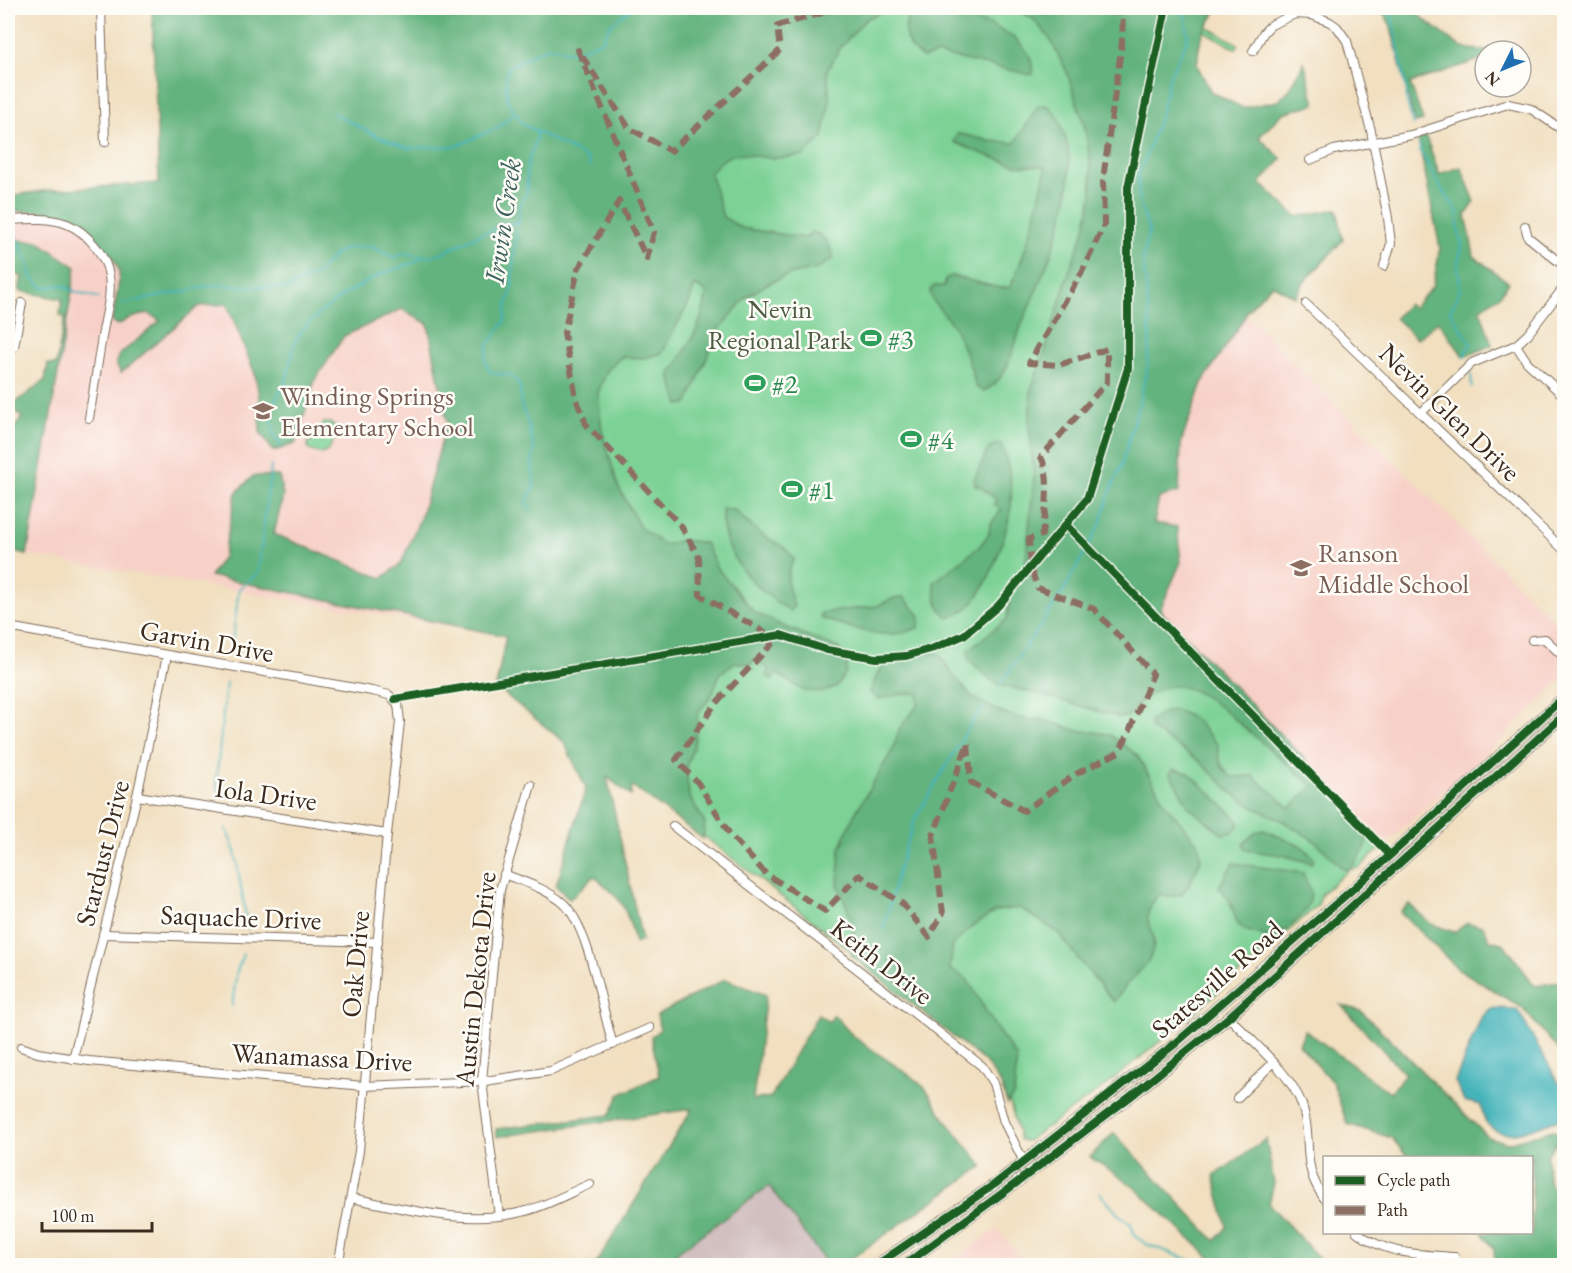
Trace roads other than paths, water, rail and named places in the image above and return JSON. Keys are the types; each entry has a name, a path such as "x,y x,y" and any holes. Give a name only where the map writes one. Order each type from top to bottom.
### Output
{"main road":[{"name":"Statesville Road","path":"874,1266 995,1184 1133,1078 1226,1001 1564,697"},
{"name":"Statesville Road","path":"903,1266 1032,1172 1229,1017 1564,715"}],"street":[{"path":"8,8 14,8"},
{"path":"101,8 105,142"},
{"path":"1253,51 1271,25 1286,17 1304,14 1330,22 1337,27 1347,41 1373,142 1390,233 1391,244 1384,266"},
{"path":"1310,160 1334,150 1411,135 1508,104 1531,109 1564,131"},
{"path":"8,220 40,219 68,225 90,241 105,263 109,275 108,300 88,418"},
{"path":"1525,226 1528,237 1564,266"},
{"path":"1421,413 1472,363 1516,345 1528,334 1564,287"},
{"path":"14,348 22,303"},
{"name":"Nevin Glen Drive","path":"1306,304 1564,550"},
{"path":"8,327 17,329"},
{"path":"1516,345 1527,362 1564,396"},
{"name":"Garvin Drive","path":"8,627 389,695 397,702"},
{"path":"1532,640 1545,639 1564,657"},
{"name":"Stardust Drive","path":"73,1059 137,796 167,656"},
{"name":"Oak Drive","path":"338,1266 360,1151 387,834 400,722 397,702"},
{"name":"Austin Dekota Drive","path":"499,1216 482,1081 500,890 531,785"},
{"name":"Iola Drive","path":"137,796 387,834"},
{"name":"Keith Drive","path":"673,826 982,1066 993,1083 1004,1122 1024,1162"},
{"path":"504,874 550,893 564,903 573,914 586,943 613,1045"},
{"name":"Saquache Drive","path":"104,934 378,942"},
{"path":"1229,1017 1294,1088 1303,1107 1308,1162 1314,1181 1323,1196"},
{"name":"Wanamassa Drive","path":"21,1047 73,1059 364,1086 482,1081 551,1071 650,1028"},
{"path":"1237,1098 1273,1063"},
{"path":"351,1198 474,1218 526,1211 590,1184"},
{"path":"1358,1234 1375,1245 1387,1249 1455,1257"}],"water":[{"path":"1491,1008 1517,1009 1564,1092 1564,1117 1522,1132 1501,1132 1492,1128 1485,1120 1481,1105 1464,1101 1455,1081 1481,1018"}],"waterway":[{"name":"Irwin Creek","path":"590,167 588,159 523,124 507,100 506,77 509,67 513,64 550,46 573,53 603,40 610,25 632,8"},
{"path":"1000,685 1064,590 1101,523 1110,492 1122,465 1139,403 1147,370 1150,338 1143,257 1149,231 1139,201 1138,173 1160,116 1170,75 1188,38 1184,8"},
{"path":"1390,8 1413,125"},
{"path":"333,113 377,136 408,148 457,146 500,126 514,113"},
{"name":"Irwin Creek","path":"531,510 526,503 534,487 532,461 534,449 521,405 520,388 518,382 508,374 489,371 485,360 488,345 505,321 512,290 520,206 527,191 527,165 536,139 536,132"},
{"path":"1419,144 1421,153 1458,212 1458,228 1462,245 1458,263 1460,287 1450,311 1471,344 1465,357"},
{"path":"8,203 12,208"},
{"path":"122,304 214,285 288,288 318,273 335,254 347,248 370,246 395,258 403,253 427,257 444,252 485,232 520,222"},
{"path":"15,234 32,277 43,288 62,285 76,292 99,298"},
{"path":"281,447 275,439 270,410 286,381 296,339 308,323 343,295 381,274 415,262 423,256"},
{"path":"1471,375 1472,387"},
{"path":"232,644 239,589 258,573 271,466"},
{"path":"221,794 216,783 226,683"},
{"path":"883,930 899,867 915,819 973,720 983,707"},
{"path":"226,828 235,852 248,929"},
{"path":"232,1006 237,971 243,954"},
{"path":"1099,1192 1118,1214 1131,1224 1135,1236 1146,1244 1206,1266"}],"place":[{"name":"#3","path":"871,338"},
{"name":"#2","path":"755,383"},
{"name":"Winding Springs Elementary School","path":"263,411"},
{"name":"#4","path":"911,439"},
{"name":"#1","path":"792,489"},
{"name":"Ranson Middle School","path":"1301,568"}],"park label":[{"name":"Nevin Regional Park","path":"780,324"}]}
